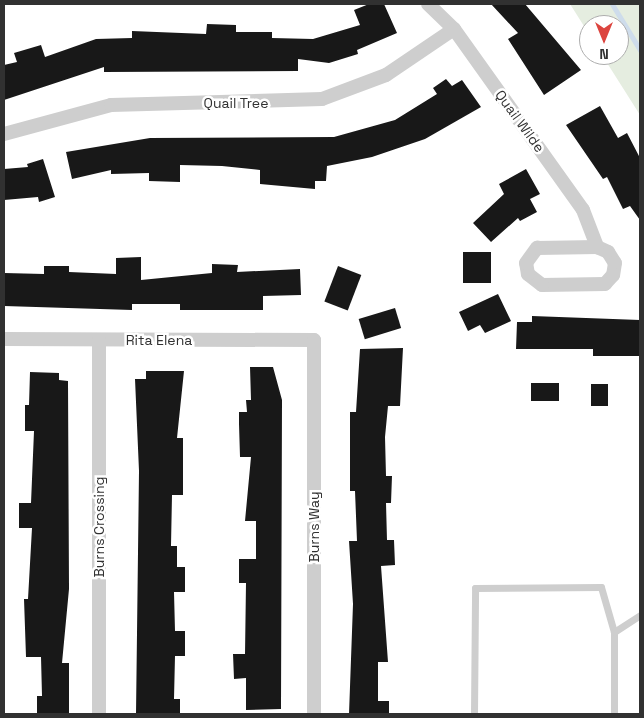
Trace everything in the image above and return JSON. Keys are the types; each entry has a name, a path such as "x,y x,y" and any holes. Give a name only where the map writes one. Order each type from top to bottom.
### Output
{"street":[{"name":"Quail Wilde","path":"428,4 454,29 583,210 597,247"},
{"name":"Quail Tree","path":"4,134 111,105 322,99 386,75 454,29"},
{"path":"597,247 608,252 615,262 614,275 605,284 542,284 528,274 526,262 537,248 597,247"},
{"name":"Rita Elena","path":"4,339 314,340"},
{"name":"Burns Crossing","path":"99,340 100,714"},
{"name":"Burns Way","path":"314,340 314,714"}],"lane":[{"path":"474,714 475,588 600,587 614,632 614,714"},
{"path":"614,632 640,615"}],"shaded area":[{"path":"570,4 640,4 640,115 608,65 629,65 629,15 579,15 579,18"}],"building":[{"path":"369,4 384,4 397,33 357,50 358,54 329,63 298,59 298,71 104,72 104,67 4,100 4,65 17,62 14,53 41,45 45,57 96,39 132,38 132,31 206,34 207,24 236,25 236,32 272,32 272,38 313,39 360,25 354,10"},
{"path":"491,4 525,4 581,70 544,95 508,39 518,33"},
{"path":"446,79 452,86 462,80 481,107 425,139 372,157 327,166 326,181 315,181 315,189 260,184 260,170 222,166 180,165 180,182 149,181 149,173 111,174 111,170 72,179 66,152 150,138 334,137 395,120 437,94 433,88"},
{"path":"600,106 618,138 627,133 640,158 640,220 630,206 623,209 607,177 603,179 566,125"},
{"path":"43,159 55,197 39,202 38,197 4,200 4,169 28,167 27,164"},
{"path":"526,169 540,194 530,199 537,212 520,221 518,218 491,242 473,223 504,194 499,184"},
{"path":"463,252 491,252 491,283 463,283"},
{"path":"141,257 141,280 212,273 212,264 238,265 237,272 300,269 301,295 263,296 263,310 180,310 180,304 132,304 132,310 4,306 4,273 44,274 44,266 69,266 69,272 116,274 116,258"},
{"path":"338,266 361,275 348,310 324,301"},
{"path":"498,294 511,321 485,333 480,325 468,331 459,312"},
{"path":"395,308 401,328 365,339 359,319"},
{"path":"532,316 640,320 640,356 593,356 593,349 516,349 517,322 532,322"},
{"path":"403,348 400,406 388,406 385,437 386,476 392,476 391,503 386,503 387,540 394,540 395,565 381,566 388,662 378,662 378,701 389,701 389,714 349,714 353,604 349,541 357,541 355,491 350,491 350,412 356,412 360,349"},
{"path":"250,367 273,367 282,400 281,709 246,710 246,678 234,679 233,654 245,654 246,583 239,583 239,559 256,559 256,521 245,521 251,457 240,457 239,412 247,412 246,400 251,400"},
{"path":"146,371 184,371 177,438 183,438 183,495 172,495 171,546 177,546 177,567 185,567 185,592 174,592 175,631 185,631 185,656 175,656 174,699 180,699 180,714 136,714 139,471 135,379 146,379"},
{"path":"30,372 59,373 59,380 68,381 69,589 62,663 69,663 69,713 61,714 37,714 37,696 42,696 41,657 26,657 24,599 28,599 32,528 19,528 19,503 31,503 34,431 25,431 25,405 29,405"},
{"path":"531,383 559,383 559,401 531,401"},
{"path":"591,384 608,384 608,406 591,406"}],"waterway":[{"path":"612,4 640,50"}]}
